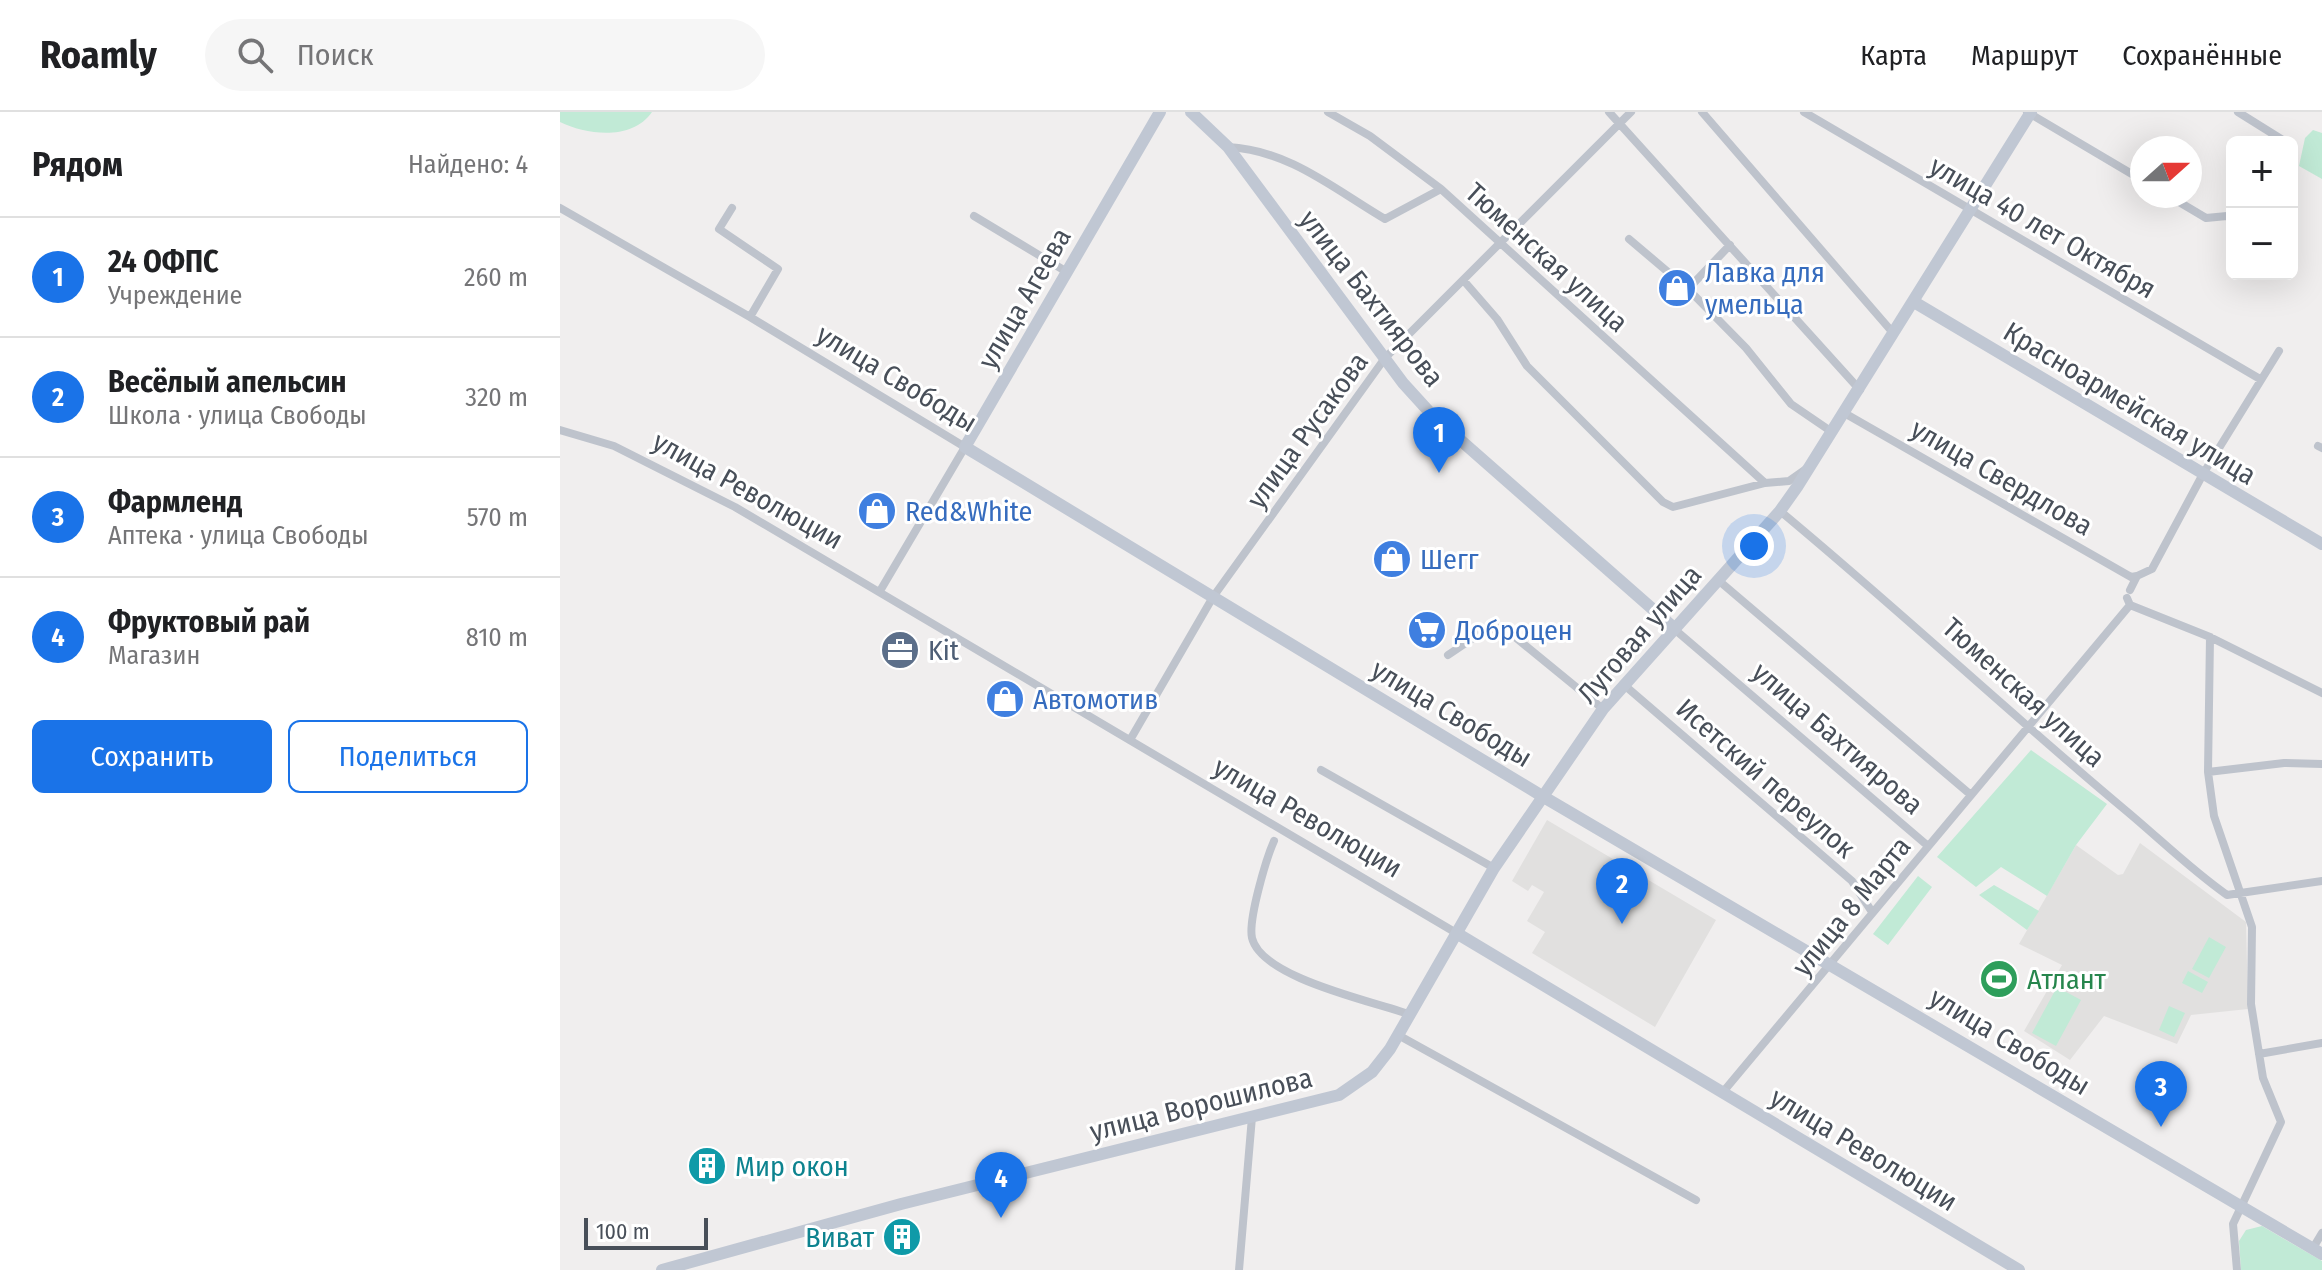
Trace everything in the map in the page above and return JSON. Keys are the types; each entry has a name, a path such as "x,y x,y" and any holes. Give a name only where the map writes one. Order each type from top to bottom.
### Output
{"main road":[{"name":"улица Агеева","path":"965,447 1160,112"},
{"name":"улица Бахтиярова","path":"1191,112 1228,147 1385,358 1433,416 1673,627"},
{"name":"Луговая улица","path":"1398,1035 1494,868 1603,709 1673,627 1780,511 1811,467 2029,113"},
{"name":"Красноармейская улица","path":"1914,302 2322,544"},
{"name":"улица Свободы","path":"965,447 1542,796 2318,1251"},
{"name":"улица Революции","path":"1458,934 2019,1270"},
{"name":"улица Ворошилова","path":"662,1270 901,1204 1339,1095 1357,1086 1372,1072 1398,1035"}],"street":[{"name":"Тюменская улица","path":"1328,112 1370,136 1441,189 1765,483"},
{"path":"1609,112 1860,390"},
{"name":"улица Русакова","path":"1130,740 1213,597 1385,358 1631,112"},
{"path":"1702,112 1894,334"},
{"name":"улица 40 лет Октября","path":"1804,112 2260,379"},
{"path":"2238,112 2276,136"},
{"path":"2029,113 2130,173"},
{"name":"Тюменская улица","path":"1228,147 1251,148 1294,162 1385,219 1441,189"},
{"name":"улица Свободы","path":"560,208 750,317 965,447"},
{"path":"732,208 719,229 778,269 750,317"},
{"path":"2189,208 2206,218 2226,216"},
{"path":"974,216 1067,272"},
{"path":"1629,239 1688,289 1746,348 1791,404 1832,432"},
{"path":"1688,289 1730,245"},
{"path":"1464,281 1497,319 1527,366 1663,502 1673,507 1765,483 1789,481 1811,467"},
{"name":"улица 8 Марта","path":"1723,1092 1833,965 1872,912 1971,795 2129,598 2137,576 2152,569 2203,474 2279,351"},
{"name":"улица Свердлова","path":"1846,414 2131,577 2137,576"},
{"name":"улица Революции","path":"560,430 614,446 667,471 880,591 1458,934"},
{"name":"улица Агеева","path":"880,591 965,447"},
{"name":"Тюменская улица","path":"1780,511 1903,613 2025,727 2185,865 2227,895 2243,895"},
{"path":"1718,580 1971,795"},
{"path":"2129,598 2322,693"},
{"name":"улица Бахтиярова","path":"1673,627 1928,846"},
{"path":"1448,655 1485,630 1504,628 1603,709"},
{"path":"2210,637 2208,772 2214,816 2252,927 2249,981 2259,1054 2263,1078 2281,1122 2233,1224 2237,1270"},
{"name":"Исетский переулок","path":"1623,684 1852,881 1872,912"},
{"path":"2208,772 2284,763 2322,764"},
{"path":"1321,770 1494,868"},
{"path":"1274,841 1258,894 1252,938 1260,951 1274,963 1329,989 1411,1015"},
{"path":"2243,895 2322,881"},
{"path":"1398,1035 1696,1200"},
{"path":"2259,1054 2322,1043"},
{"path":"1239,1270 1252,1117"},
{"path":"2318,1251 2322,1233"}],"shaded area":[{"path":"1547,820 1716,920 1655,1027 1532,953 1545,932 1527,921 1544,892 1532,885 1528,891 1512,881"},
{"path":"2140,843 2246,922 2248,1009 2191,1015 2177,1044 2104,1016 2070,1060 2024,1031 2062,965 2019,944 2076,845 2118,875 2123,874"}],"green space":[{"path":"560,112 652,112 633,128 609,133 583,130 560,122"},
{"path":"2313,130 2322,133 2322,179 2299,166 2305,138"},
{"path":"2031,750 2107,804 2076,845 2047,896 2001,867 1976,887 1937,857"},
{"path":"1918,876 1932,887 1888,945 1873,934"},
{"path":"1994,885 2039,911 2027,930 1979,895"},
{"path":"2209,937 2226,947 2209,978 2192,969"},
{"path":"2188,971 2208,982 2202,993 2182,983"},
{"path":"2057,987 2081,1000 2056,1046 2032,1033"},
{"path":"2169,1006 2185,1013 2174,1037 2159,1030"},
{"path":"2262,1226 2322,1261 2322,1270 2241,1270 2239,1241 2246,1230"}],"place":[{"name":"Лавка для умельца","path":"1677,288"},
{"name":"24 ОФПС","path":"1439,473"},
{"name":"Red&White","path":"877,511"},
{"name":"Шегг","path":"1392,559"},
{"name":"Доброцен","path":"1427,630"},
{"name":"Kit","path":"900,650"},
{"name":"Автомотив","path":"1005,699"},
{"name":"Весёлый апельсин","path":"1622,924"},
{"name":"Атлант","path":"1999,979"},
{"name":"Фармленд","path":"2161,1127"},
{"name":"Мир окон","path":"707,1166"},
{"name":"Фруктовый рай","path":"1001,1218"},
{"name":"Виват","path":"902,1237"}]}
